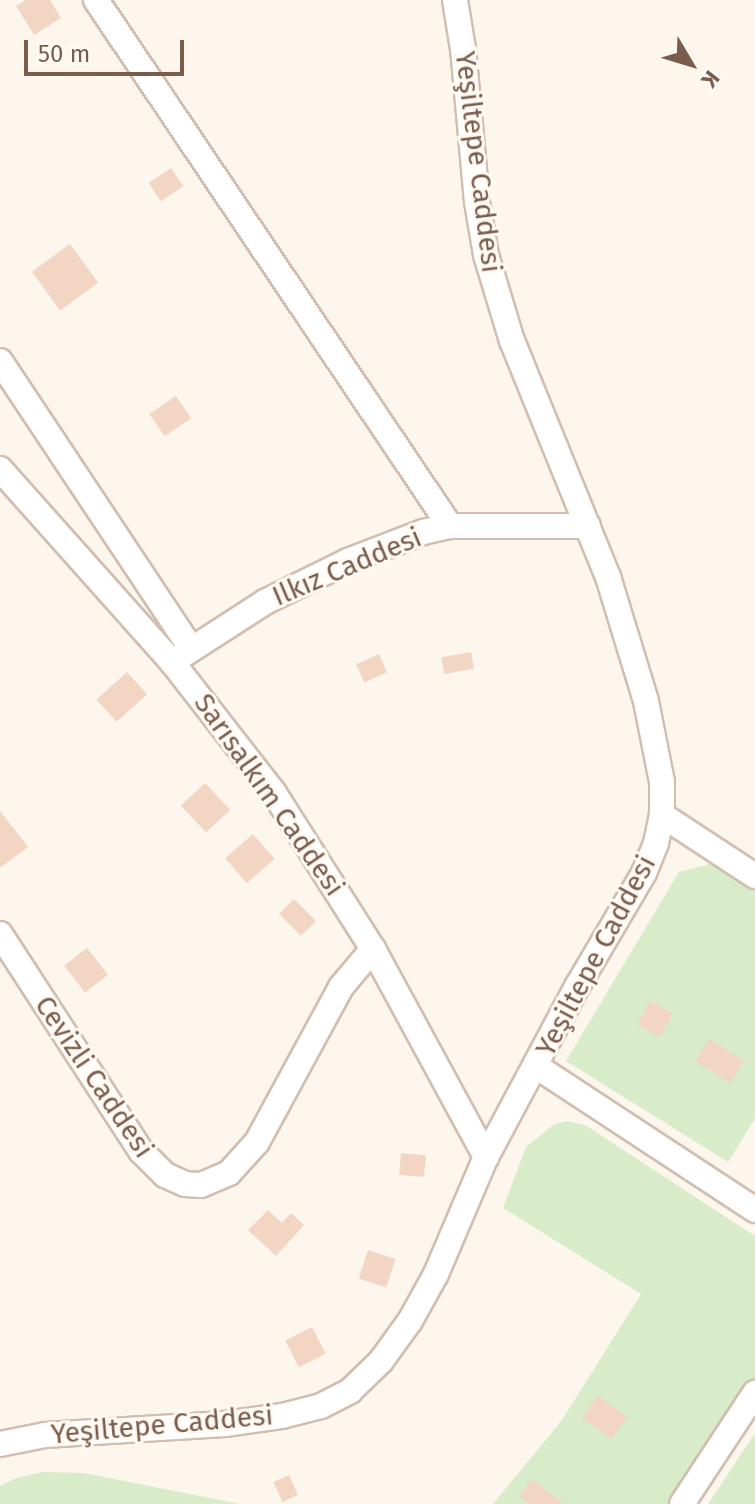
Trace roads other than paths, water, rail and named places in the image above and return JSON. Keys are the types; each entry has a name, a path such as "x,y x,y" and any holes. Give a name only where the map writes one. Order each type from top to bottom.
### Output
{"street":[{"path":"96,0 450,526"},
{"name":"Yeşiltepe Caddesi","path":"0,1444 45,1435 268,1418 321,1406 350,1391 381,1361 410,1321 436,1274 486,1157 578,985 644,873 662,815 662,782 646,701 608,577 512,341 494,286 477,202 463,49 455,0"},
{"path":"0,361 182,655"},
{"name":"Sarısalkım Caddesi","path":"0,469 182,655 373,949 486,1157"},
{"name":"Ilkız Caddesi","path":"182,655 265,602 322,573 395,542 450,526 588,526"},
{"path":"662,815 755,876"},
{"name":"Cevizli Caddesi","path":"0,934 141,1151 165,1175 185,1184 201,1185 229,1173 250,1151 341,987 373,949"},
{"path":"536,1066 755,1210"},
{"path":"682,1504 755,1393"}]}
